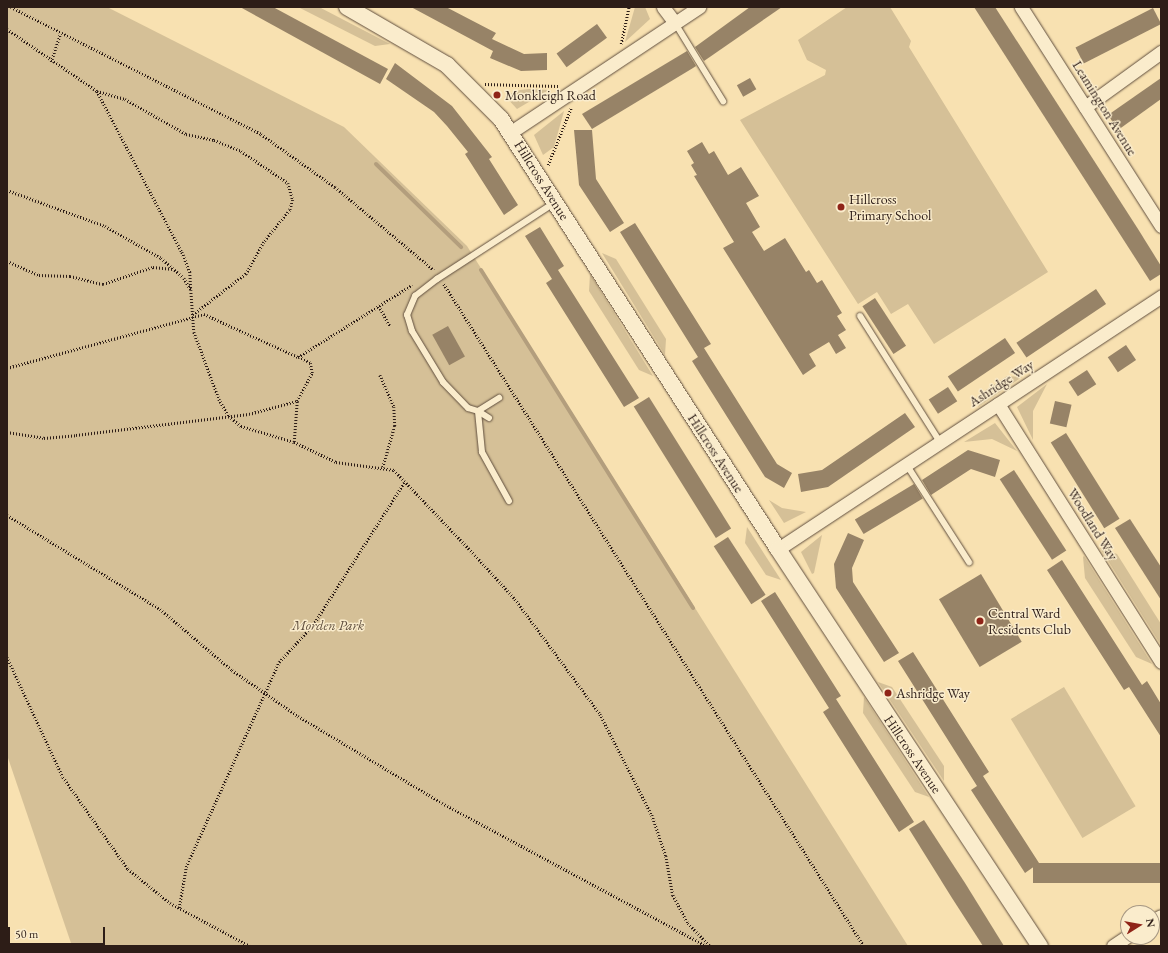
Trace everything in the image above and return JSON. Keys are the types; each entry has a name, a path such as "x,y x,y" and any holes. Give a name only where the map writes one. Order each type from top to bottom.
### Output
{"street":[{"name":"Hillcross Avenue","path":"347,7 427,51 468,82 511,132 778,549 1040,946"},
{"path":"663,7 675,23"},
{"path":"511,132 699,7"},
{"name":"Leamington Avenue","path":"1022,7 1161,226"},
{"path":"1085,106 1161,52"},
{"name":"Ashridge Way","path":"778,549 1161,296"},
{"name":"Woodland Way","path":"998,404 1161,662"}],"lane":[{"path":"675,23 723,101"},
{"path":"489,418 478,411 468,408 443,382 412,332 406,315 415,296 439,277 556,202"},
{"path":"860,316 940,442"},
{"path":"478,411 499,398"},
{"path":"478,411 482,452 509,501"},
{"path":"906,464 969,562"}],"path":[{"path":"11,7 60,34 261,134 335,187 435,271 429,275"},
{"path":"621,59 621,34 628,7"},
{"path":"7,29 51,62 79,76 97,91 182,252 190,272 194,332 204,361 229,416 268,436 294,442 336,462 359,467 383,467 394,470 515,599 600,714 652,815 666,856 673,895 688,924 709,946"},
{"path":"51,62 60,34"},
{"path":"468,82 557,85 567,94 571,107 547,165"},
{"path":"97,91 125,99 186,134 214,140 241,152 288,182 293,200 290,210 264,242 246,274 193,315"},
{"path":"7,190 105,226 161,258 173,269 191,290"},
{"path":"7,261 39,275 70,276 103,284 153,267 173,269"},
{"path":"439,277 864,946"},
{"path":"298,357 416,282"},
{"path":"379,306 390,326"},
{"path":"7,368 193,315 213,316 310,363 312,373 297,401 294,442"},
{"path":"380,375 394,407 395,426 383,467"},
{"path":"7,432 44,438 229,416 297,401"},
{"path":"179,908 186,867 279,662 313,625 405,481"},
{"path":"7,516 160,609 265,695 442,803 709,946"},
{"path":"7,657 63,777 128,869 179,908 238,942 250,946"},
{"path":"238,942 240,946"}],"green space":[{"name":"Morden Park","path":"7,7 107,7 344,127 467,246 908,946 72,946 7,755"},
{"path":"298,7 319,7 390,44 375,46"},
{"path":"635,7 645,7 650,19 625,42"},
{"path":"847,7 890,7 911,41 909,47 1048,272 934,344 908,304 891,314 877,292 858,304 740,120 825,75 826,70 807,60 798,40"},
{"path":"520,90 549,90 517,109 505,96"},
{"path":"564,111 554,147 543,155 534,135"},
{"path":"602,253 616,259 666,339 665,355"},
{"path":"590,274 653,376 639,370 589,291"},
{"path":"1007,376 1022,377 978,407 983,392"},
{"path":"1047,384 1033,411 1033,440 1017,407"},
{"path":"995,423 1017,451 992,439 964,442"},
{"path":"769,500 782,508 806,512 784,523"},
{"path":"747,527 781,580 766,575 745,543"},
{"path":"822,535 814,573 812,574 801,552"},
{"path":"1100,548 1117,554 1161,624 1161,645"},
{"path":"1084,556 1152,664 1136,657 1085,578"},
{"path":"878,682 892,687 944,766 944,781"},
{"path":"1064,687 1136,806 1082,838 1011,719"},
{"path":"864,697 929,797 915,792 863,713"}],"building":[{"path":"240,7 273,7 388,69 380,84"},
{"path":"411,7 446,7 496,33 492,39 524,54 547,53 547,70 521,71 490,58 493,51"},
{"path":"750,7 782,7 704,61 695,47"},
{"path":"974,7 995,7 1138,229 1161,266 1161,274 1150,281"},
{"path":"1153,8 1161,24 1084,64 1075,47"},
{"path":"597,24 607,38 567,67 557,53"},
{"path":"687,51 696,66 592,129 582,114"},
{"path":"395,63 452,106 492,157 489,159 518,205 504,215 465,154 468,152 447,126 434,112 386,79"},
{"path":"750,78 756,89 743,97 737,85"},
{"path":"1161,78 1161,99 1118,130 1108,115"},
{"path":"574,130 592,130 596,179 624,223 610,232 579,185"},
{"path":"702,142 709,154 714,151 728,175 741,167 759,196 746,203 760,227 752,232 764,251 785,238 806,272 809,270 817,283 822,280 842,313 837,316 846,330 838,335 846,348 836,354 829,342 809,354 816,366 803,375 723,248 734,242 694,176 697,175 691,165 694,163 687,151"},
{"path":"635,223 711,344 704,348 777,464 792,473 784,488 765,477 692,361 698,357 620,232"},
{"path":"540,227 564,266 558,270 639,398 624,407 546,283 552,279 525,236"},
{"path":"1096,289 1106,304 1026,358 1016,343"},
{"path":"875,298 906,346 893,354 862,306"},
{"path":"448,326 465,357 449,365 432,335"},
{"path":"1005,338 1015,353 958,392 948,377"},
{"path":"1126,345 1136,360 1118,372 1108,357"},
{"path":"1087,370 1096,384 1078,396 1069,382"},
{"path":"948,387 957,401 938,414 929,400"},
{"path":"649,397 731,528 716,538 634,407"},
{"path":"1055,401 1072,405 1066,427 1050,423"},
{"path":"905,413 915,427 828,487 801,492 798,474 822,470"},
{"path":"1066,433 1120,519 1104,528 1051,443"},
{"path":"968,450 1000,460 995,477 971,469 931,495 922,480"},
{"path":"1014,470 1066,551 1052,560 1000,479"},
{"path":"914,484 923,499 864,534 855,520"},
{"path":"1130,519 1161,567 1161,600 1115,528"},
{"path":"848,533 864,540 852,568 853,582 899,653 884,662 836,588 834,564"},
{"path":"728,537 766,595 751,604 714,546"},
{"path":"1062,560 1142,685 1147,681 1161,704 1161,737 1129,687 1124,690 1047,570"},
{"name":"Central Ward Residents Club","path":"981,574 1022,642 980,667 939,599"},
{"path":"775,592 841,696 836,699 914,822 899,832 823,712 829,708 761,601"},
{"path":"913,652 989,772 983,776 1039,863 1025,873 971,790 977,786 898,661"},
{"path":"924,820 1004,946 983,946 952,898 909,829"},
{"path":"1033,863 1161,863 1161,883 1033,883"}],"waterway":[{"path":"376,164 461,247"},
{"path":"481,270 693,608"}],"place":[{"name":"Monkleigh Road","path":"497,95"},
{"name":"Hillcross Primary School","path":"841,207"},
{"name":"Central Ward Residents Club","path":"980,621"},
{"name":"Ashridge Way","path":"888,693"}]}
